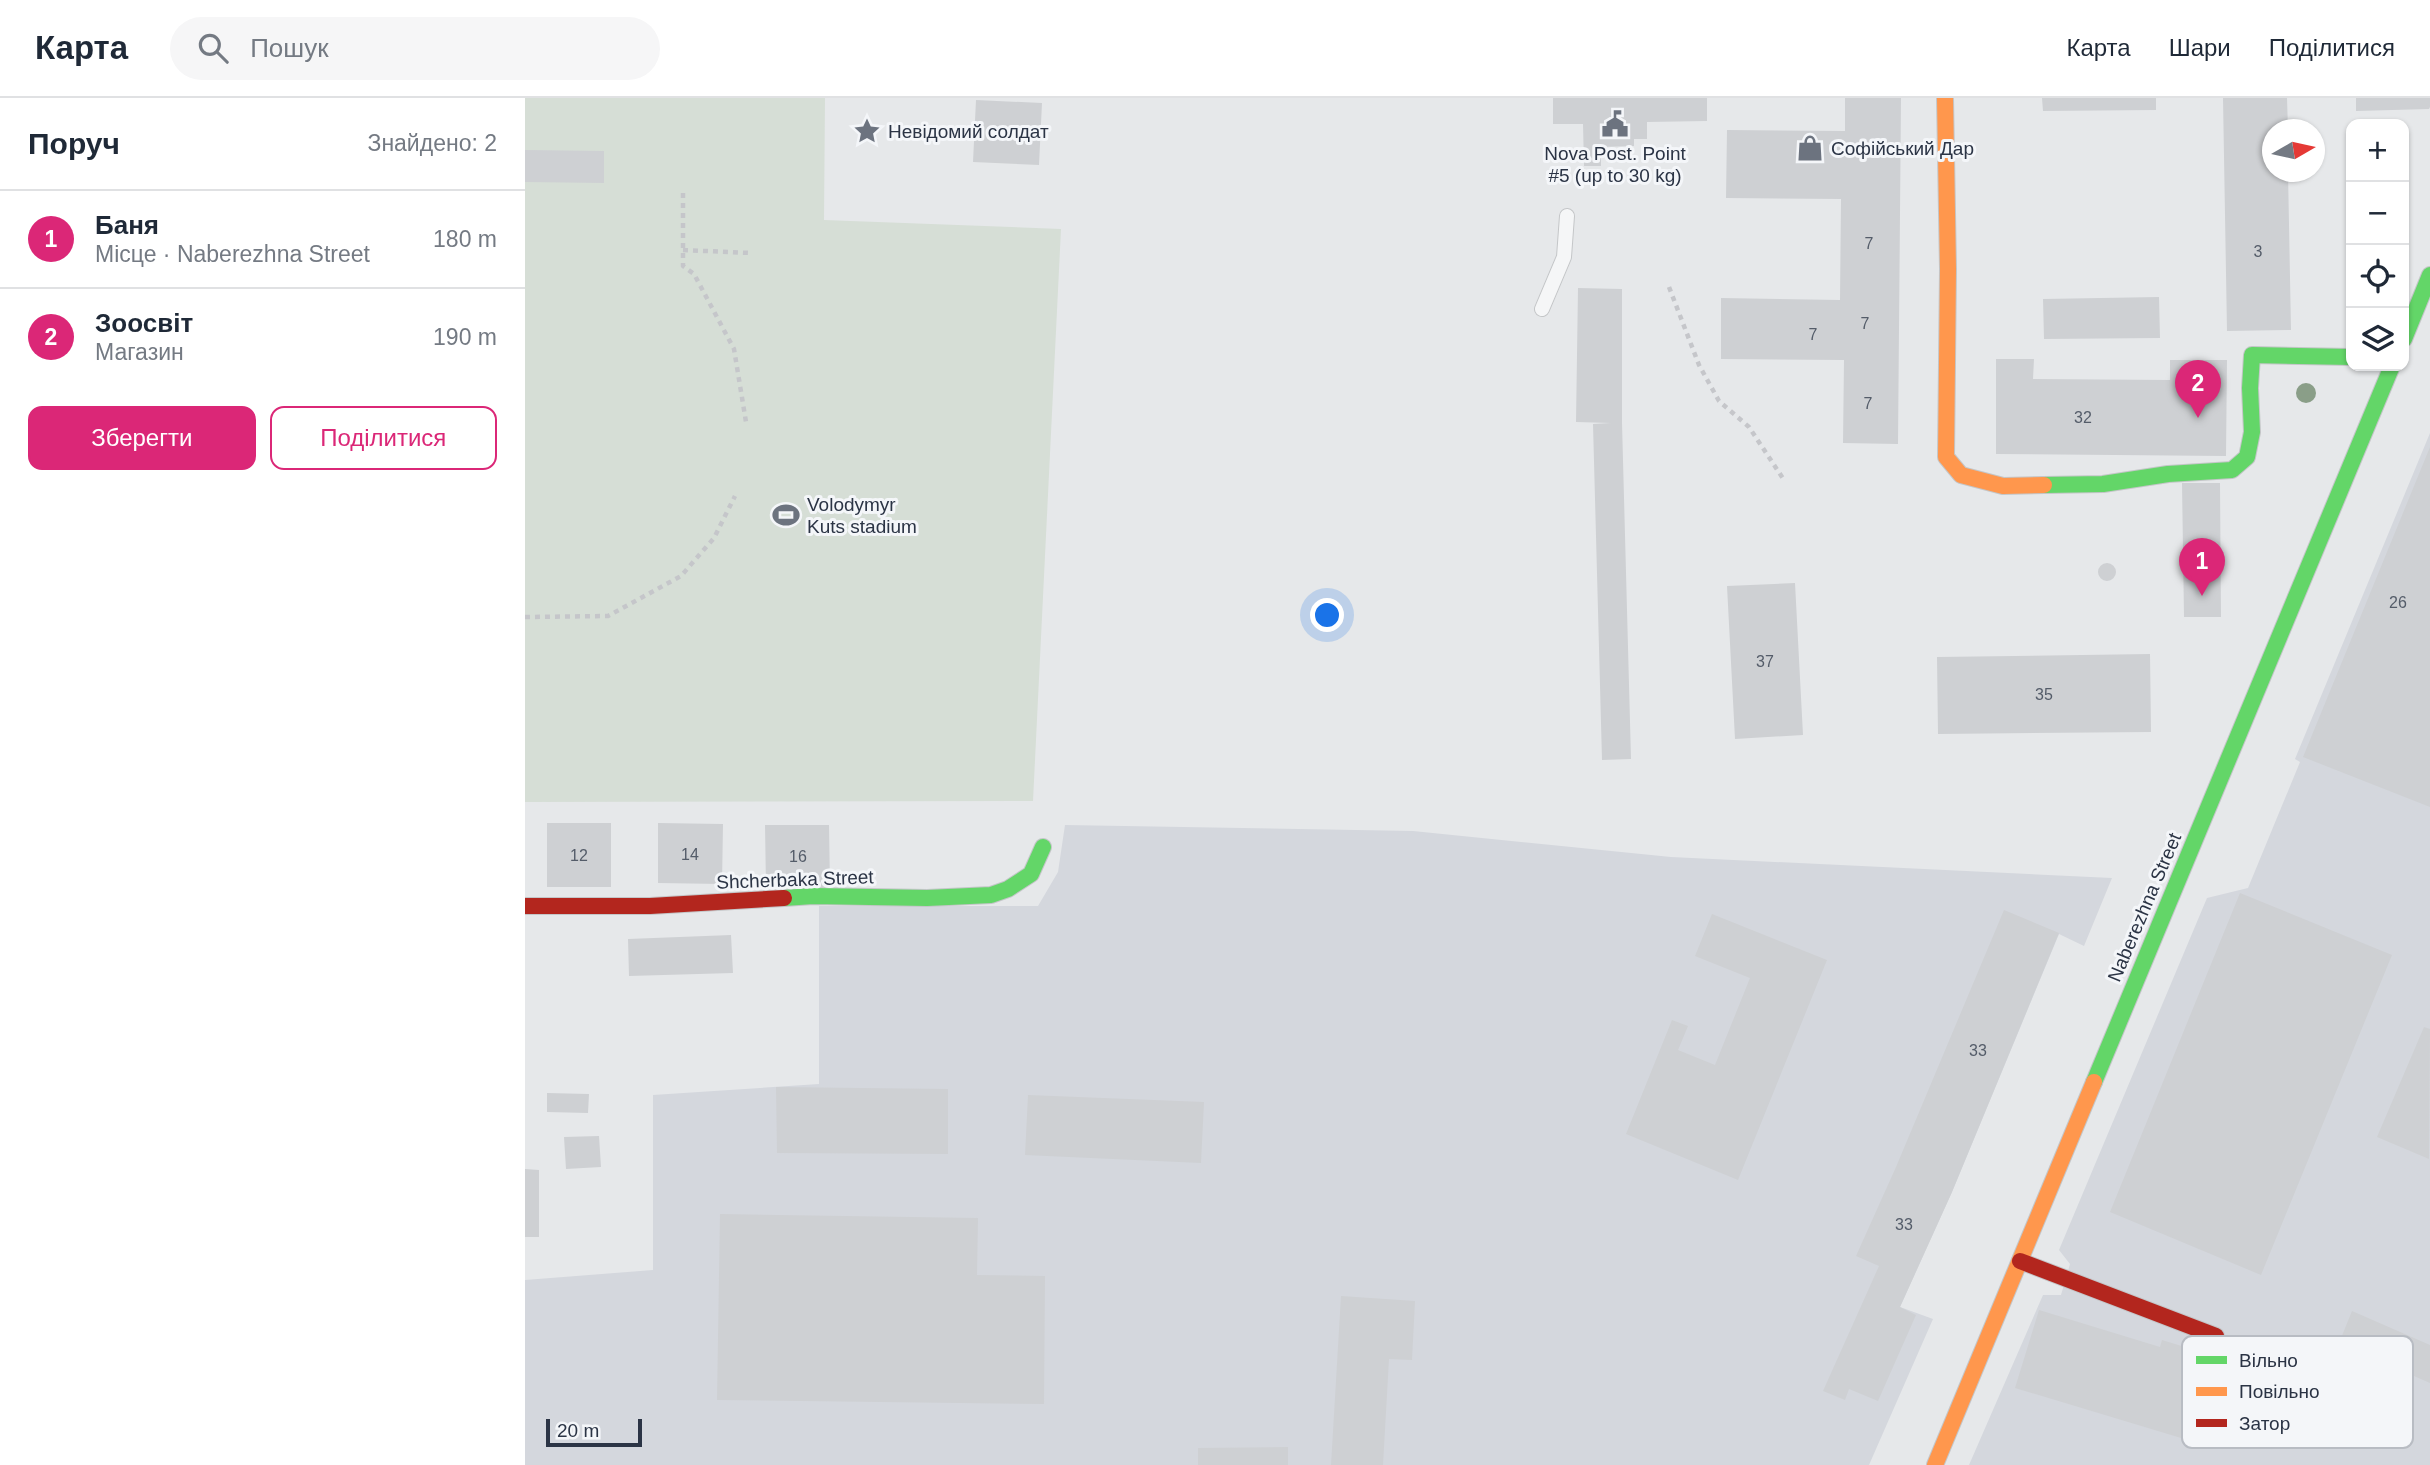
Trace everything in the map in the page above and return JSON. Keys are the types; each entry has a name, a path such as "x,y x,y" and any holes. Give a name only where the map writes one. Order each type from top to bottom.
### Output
{"street":[{"path":"1945,98 1948,269 1946,457 1961,475 2003,486 2103,484 2168,474 2232,470 2247,457 2252,432 2252,355 2346,357"},
{"path":"2409,327 2430,275"},
{"name":"Naberezhna Street","path":"1935,1465 2390,371"},
{"name":"Shcherbaka Street","path":"525,906 650,906 813,896 927,898 991,895 1008,889 1031,874 1043,847"},
{"path":"2019,1261 2216,1336"}],"lane":[{"path":"1542,309 1564,257 1567,216"}],"path":[{"path":"683,193 683,266 694,274 734,349 746,422"},
{"path":"683,250 751,253"},
{"path":"1669,287 1699,365 1719,401 1749,427 1784,480"},
{"path":"525,617 608,616 681,576 714,538 735,496"}],"shaded area":[{"name":"Volodymyr Kuts stadium","path":"525,98 825,98 824,220 1061,229 1033,801 525,802"},
{"path":"2430,433 2430,1465 1969,1465 2043,1295 2061,1295 2070,1264 2059,1250 2207,898 2248,888 2300,762 2295,759"},
{"path":"1065,825 1413,831 1671,857 2112,878 2084,946 2059,934 1952,1192 1900,1307 1933,1319 1869,1465 525,1465 525,1280 653,1270 653,1095 819,1084 819,906 1038,906 1058,872"}],"building":[{"path":"1553,98 1707,98 1707,121 1647,122 1647,139 1634,139 1634,146 1601,147 1601,166 1584,166 1583,124 1553,124"},
{"path":"1845,98 1901,98 1898,444 1843,443 1844,360 1721,359 1721,298 1840,300 1841,199 1726,198 1727,130 1845,131"},
{"path":"2042,98 2156,98 2156,110 2043,111"},
{"path":"2223,98 2287,98 2288,119 2262,119 2262,182 2288,182 2291,330 2227,331"},
{"path":"2356,98 2430,98 2430,107 2356,111"},
{"path":"976,100 1042,103 1039,165 973,162"},
{"path":"525,150 604,151 604,183 525,182"},
{"path":"1578,288 1622,289 1622,423 1631,759 1602,760 1593,424 1611,423 1576,422"},
{"path":"2159,297 2160,338 2044,339 2043,299"},
{"path":"1996,359 2034,359 2033,379 2170,380 2170,360 2227,360 2226,456 1996,454"},
{"path":"2430,447 2430,807 2303,757"},
{"path":"2182,483 2220,483 2221,617 2184,617"},
{"path":"2107,563 2113,566 2116,572 2113,578 2107,581 2101,578 2098,572 2101,566"},
{"path":"1795,583 1803,735 1735,739 1727,586"},
{"path":"2150,654 2151,732 1938,734 1937,657"},
{"path":"547,823 611,823 611,887 547,887"},
{"path":"658,823 723,824 722,884 658,883"},
{"path":"765,825 829,825 830,887 766,887"},
{"path":"2240,893 2392,955 2261,1275 2110,1212"},
{"path":"2004,910 2059,933 1952,1192 1900,1307 1916,1315 1878,1401 1849,1389 1845,1400 1823,1391 1879,1266 1856,1256"},
{"path":"1712,914 1827,960 1738,1180 1626,1134 1672,1020 1688,1026 1678,1050 1715,1065 1750,978 1695,956"},
{"path":"731,935 733,973 629,976 628,939"},
{"path":"2424,1027 2430,1029 2429,1159 2377,1137"},
{"path":"776,1087 948,1089 948,1154 777,1153"},
{"path":"547,1093 589,1094 588,1113 547,1112"},
{"path":"1028,1095 1204,1102 1201,1163 1025,1155"},
{"path":"599,1136 601,1167 566,1169 564,1137"},
{"path":"525,1169 539,1170 539,1237 525,1237"},
{"path":"720,1214 978,1218 977,1275 1045,1276 1044,1404 717,1400"},
{"path":"1341,1296 1415,1301 1412,1360 1389,1359 1383,1465 1331,1465"},
{"path":"2039,1310 2160,1347 2162,1340 2182,1346 2182,1438 2015,1388"},
{"path":"2352,1311 2409,1336 2342,1336"},
{"path":"2413,1338 2430,1345 2430,1383 2413,1376"},
{"path":"1288,1447 1288,1465 1198,1465 1198,1448"}],"traffic: fast":[{"path":"2409,327 2430,275"},
{"path":"2044,485 2103,484 2168,474 2232,470 2247,457 2252,432 2252,355 2346,357"},
{"path":"2094,1082 2390,371"},
{"path":"784,898 991,895 1008,889 1031,874 1043,847"}],"traffic: slow":[{"path":"1945,98 1948,269 1946,457 1961,475 2003,486 2044,485"},
{"path":"1935,1465 2094,1082"}],"traffic: jam":[{"path":"525,906 650,906 784,898"},
{"path":"2020,1261 2216,1336"}],"place":[{"name":"Nova Post. Point #5 (up to 30 kg)","path":"1615,124"},
{"name":"Невідомий солдат","path":"867,131"},
{"name":"Софійський Дар","path":"1810,148"},
{"name":"Зоосвіт","path":"2198,418"},
{"name":"Volodymyr Kuts stadium","path":"786,515"},
{"name":"Баня","path":"2202,596"}]}
